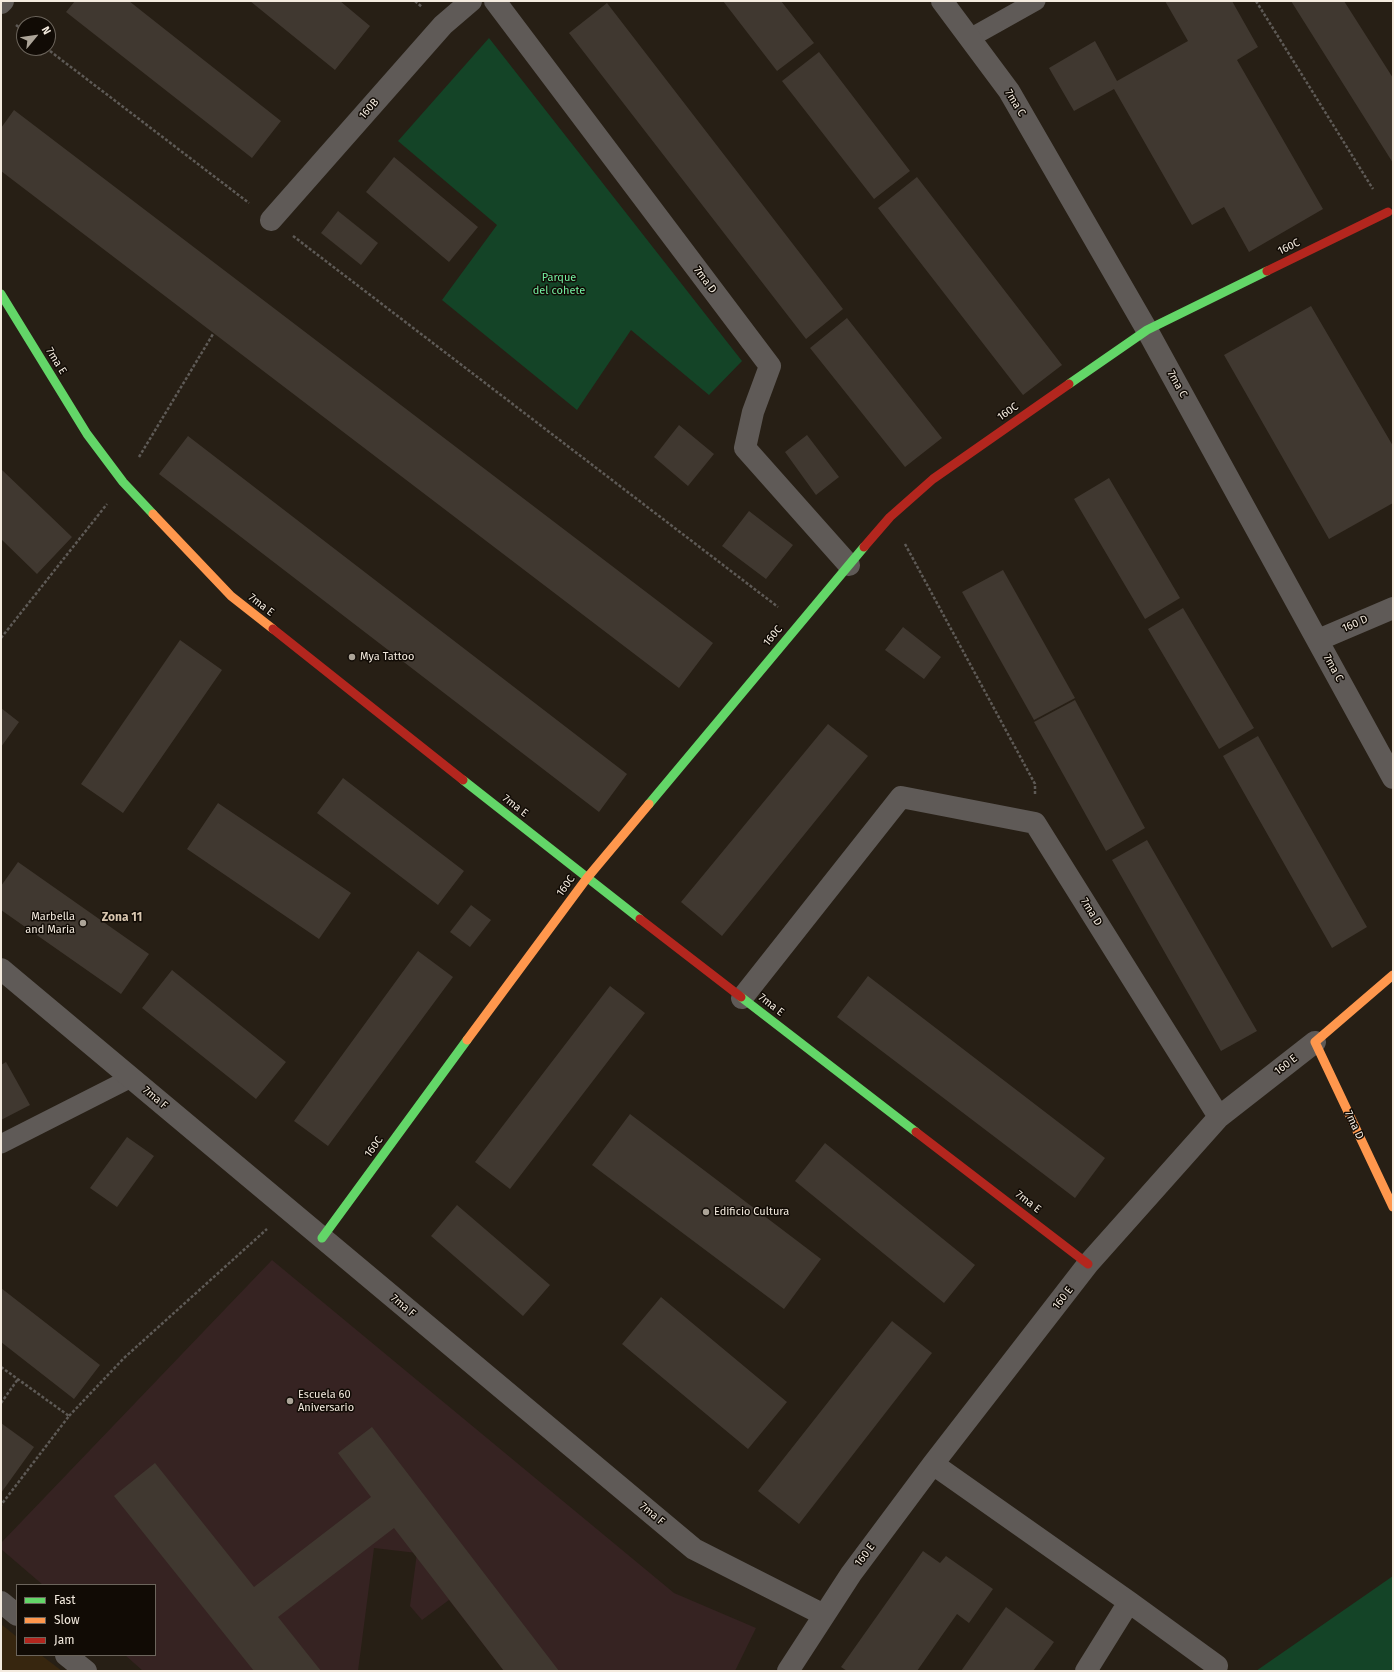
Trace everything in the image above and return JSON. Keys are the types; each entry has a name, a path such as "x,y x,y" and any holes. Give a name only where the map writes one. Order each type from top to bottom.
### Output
{"street":[{"name":"160B","path":"271,220 443,25 471,1"},
{"name":"7ma D","path":"495,1 770,366 753,412 745,448 849,565"},
{"name":"7ma C","path":"942,1 1009,91 1147,330 1393,778"},
{"name":"160C","path":"322,1238 587,878 890,517 933,479 1147,330 1388,212"},
{"name":"7ma E","path":"1,294 87,434 123,482 231,596 587,878 1088,1264"},
{"name":"160 D","path":"1318,640 1393,608"},
{"path":"742,998 901,797 1035,823"},
{"name":"7ma D","path":"1035,823 1219,1117"},
{"name":"7ma F","path":"1,969 694,1549 824,1615"},
{"name":"160 E","path":"788,1671 851,1574 933,1464 1088,1264 1219,1117 1315,1042 1393,975"},
{"name":"7ma D","path":"1315,1042 1393,1207"},
{"path":"933,1464 1217,1666"},
{"path":"1,1602 16,1614"},
{"path":"1086,1671 1129,1602"},
{"path":"67,1656 86,1671"}],"lane":[{"path":"970,38 1036,1"},
{"path":"1,1144 131,1078"}],"path":[{"path":"1256,1 1388,212"},
{"path":"56,56 799,624"},
{"path":"890,517 1035,784 1035,823"},
{"path":"1,1505 69,1416 124,1358 289,1210"},
{"path":"1,1367 69,1416"},
{"path":"1,1403 18,1379"}],"shaded area":[{"name":"Escuela 60 Aniversario","path":"272,1260 674,1593 756,1628 735,1671 504,1671 449,1600 422,1620 410,1606 417,1553 374,1548 358,1671 143,1671 126,1656 156,1656 156,1584 42,1584 1,1549 1,1543"},
{"path":"1,1624 16,1636 16,1656 42,1656 62,1671 1,1671"}],"green space":[{"name":"Parque del cohete","path":"489,38 742,361 709,395 631,330 577,410 442,300 497,225 398,141"},
{"path":"1393,1576 1393,1671 1256,1671"}],"building":[{"path":"75,1 129,1 281,121 252,158 66,12"},
{"path":"250,1 340,1 370,26 335,70"},
{"path":"723,1 781,1 814,43 777,71"},
{"path":"1165,1 1232,1 1258,47 1237,60 1323,209 1249,252 1224,207 1192,225 1114,89 1074,111 1049,68 1095,41 1117,81 1188,41"},
{"path":"1291,1 1344,1 1393,78 1393,163"},
{"path":"607,3 843,309 806,339 569,33"},
{"path":"819,52 910,171 874,199 782,81"},
{"path":"14,110 713,643 679,688 1,171 1,128"},
{"path":"394,157 478,227 449,262 366,192"},
{"path":"917,177 1062,365 1023,395 878,208"},
{"path":"338,211 378,243 361,265 321,233"},
{"path":"1311,306 1393,446 1393,503 1329,539 1224,355"},
{"path":"847,318 942,438 905,467 810,348"},
{"path":"679,425 714,454 688,486 654,457"},
{"path":"807,435 839,477 816,495 785,452"},
{"path":"188,436 627,774 599,812 159,474"},
{"path":"1,469 72,537 37,574 1,539"},
{"path":"1109,478 1180,598 1145,619 1074,499"},
{"path":"749,511 793,545 766,579 722,546"},
{"path":"1003,570 1075,698 1034,720 962,592"},
{"path":"1183,608 1254,728 1219,749 1148,629"},
{"path":"903,627 941,657 924,679 885,650"},
{"path":"180,640 222,670 123,813 81,784"},
{"path":"1075,700 1145,828 1106,851 1034,722"},
{"path":"1,708 19,722 1,747"},
{"path":"828,724 868,756 722,936 681,902"},
{"path":"1258,736 1367,927 1332,948 1223,756"},
{"path":"343,778 464,871 438,905 317,813"},
{"path":"218,803 351,893 319,939 187,849"},
{"path":"1147,840 1257,1031 1221,1051 1112,860"},
{"path":"18,862 149,954 121,994 1,910 1,886"},
{"path":"471,905 491,920 470,947 450,932"},
{"path":"418,951 453,977 328,1146 294,1121"},
{"path":"172,970 286,1062 256,1099 142,1008"},
{"path":"868,976 1105,1158 1075,1198 837,1017"},
{"path":"610,986 645,1013 510,1189 475,1162"},
{"path":"6,1062 30,1105 1,1120 1,1065"},
{"name":"Edificio Cultura","path":"630,1114 821,1259 784,1309 592,1165"},
{"path":"127,1137 154,1156 117,1207 90,1188"},
{"path":"825,1143 975,1265 944,1303 795,1181"},
{"path":"457,1205 550,1285 523,1316 431,1236"},
{"path":"1,1288 100,1365 74,1399 1,1342"},
{"path":"661,1297 787,1402 748,1449 622,1344"},
{"path":"892,1321 932,1353 799,1524 758,1491"},
{"path":"1,1423 34,1447 1,1493"},
{"path":"372,1427 559,1671 504,1671 394,1528 278,1617 321,1671 254,1671 114,1496 155,1463 254,1587 371,1497 338,1453"},
{"path":"923,1551 940,1563 946,1556 993,1589 969,1623 957,1614 917,1671 847,1671 841,1667"},
{"path":"1006,1607 1054,1642 1033,1671 961,1671"}],"traffic: fast":[{"path":"1069,384 1147,330 1267,271"},
{"path":"1,294 87,434 123,482 153,514"},
{"path":"649,804 864,547"},
{"path":"463,780 640,919"},
{"path":"741,997 916,1132"},
{"path":"322,1238 467,1040"}],"traffic: slow":[{"path":"153,514 231,596 273,629"},
{"path":"467,1040 587,878 649,804"},
{"path":"1393,975 1315,1042 1393,1207"}],"traffic: jam":[{"path":"1267,271 1388,212"},
{"path":"864,547 890,517 933,479 1069,384"},
{"path":"273,629 463,780"},
{"path":"640,919 741,997"},
{"path":"916,1132 1088,1264"}],"place":[{"name":"Mya Tattoo","path":"352,657"},
{"name":"Marbella and Maria","path":"83,923"},
{"name":"Edificio Cultura","path":"706,1212"},
{"name":"Escuela 60 Aniversario","path":"290,1401"}],"district":[{"name":"Zona 11","path":"122,918"}]}
